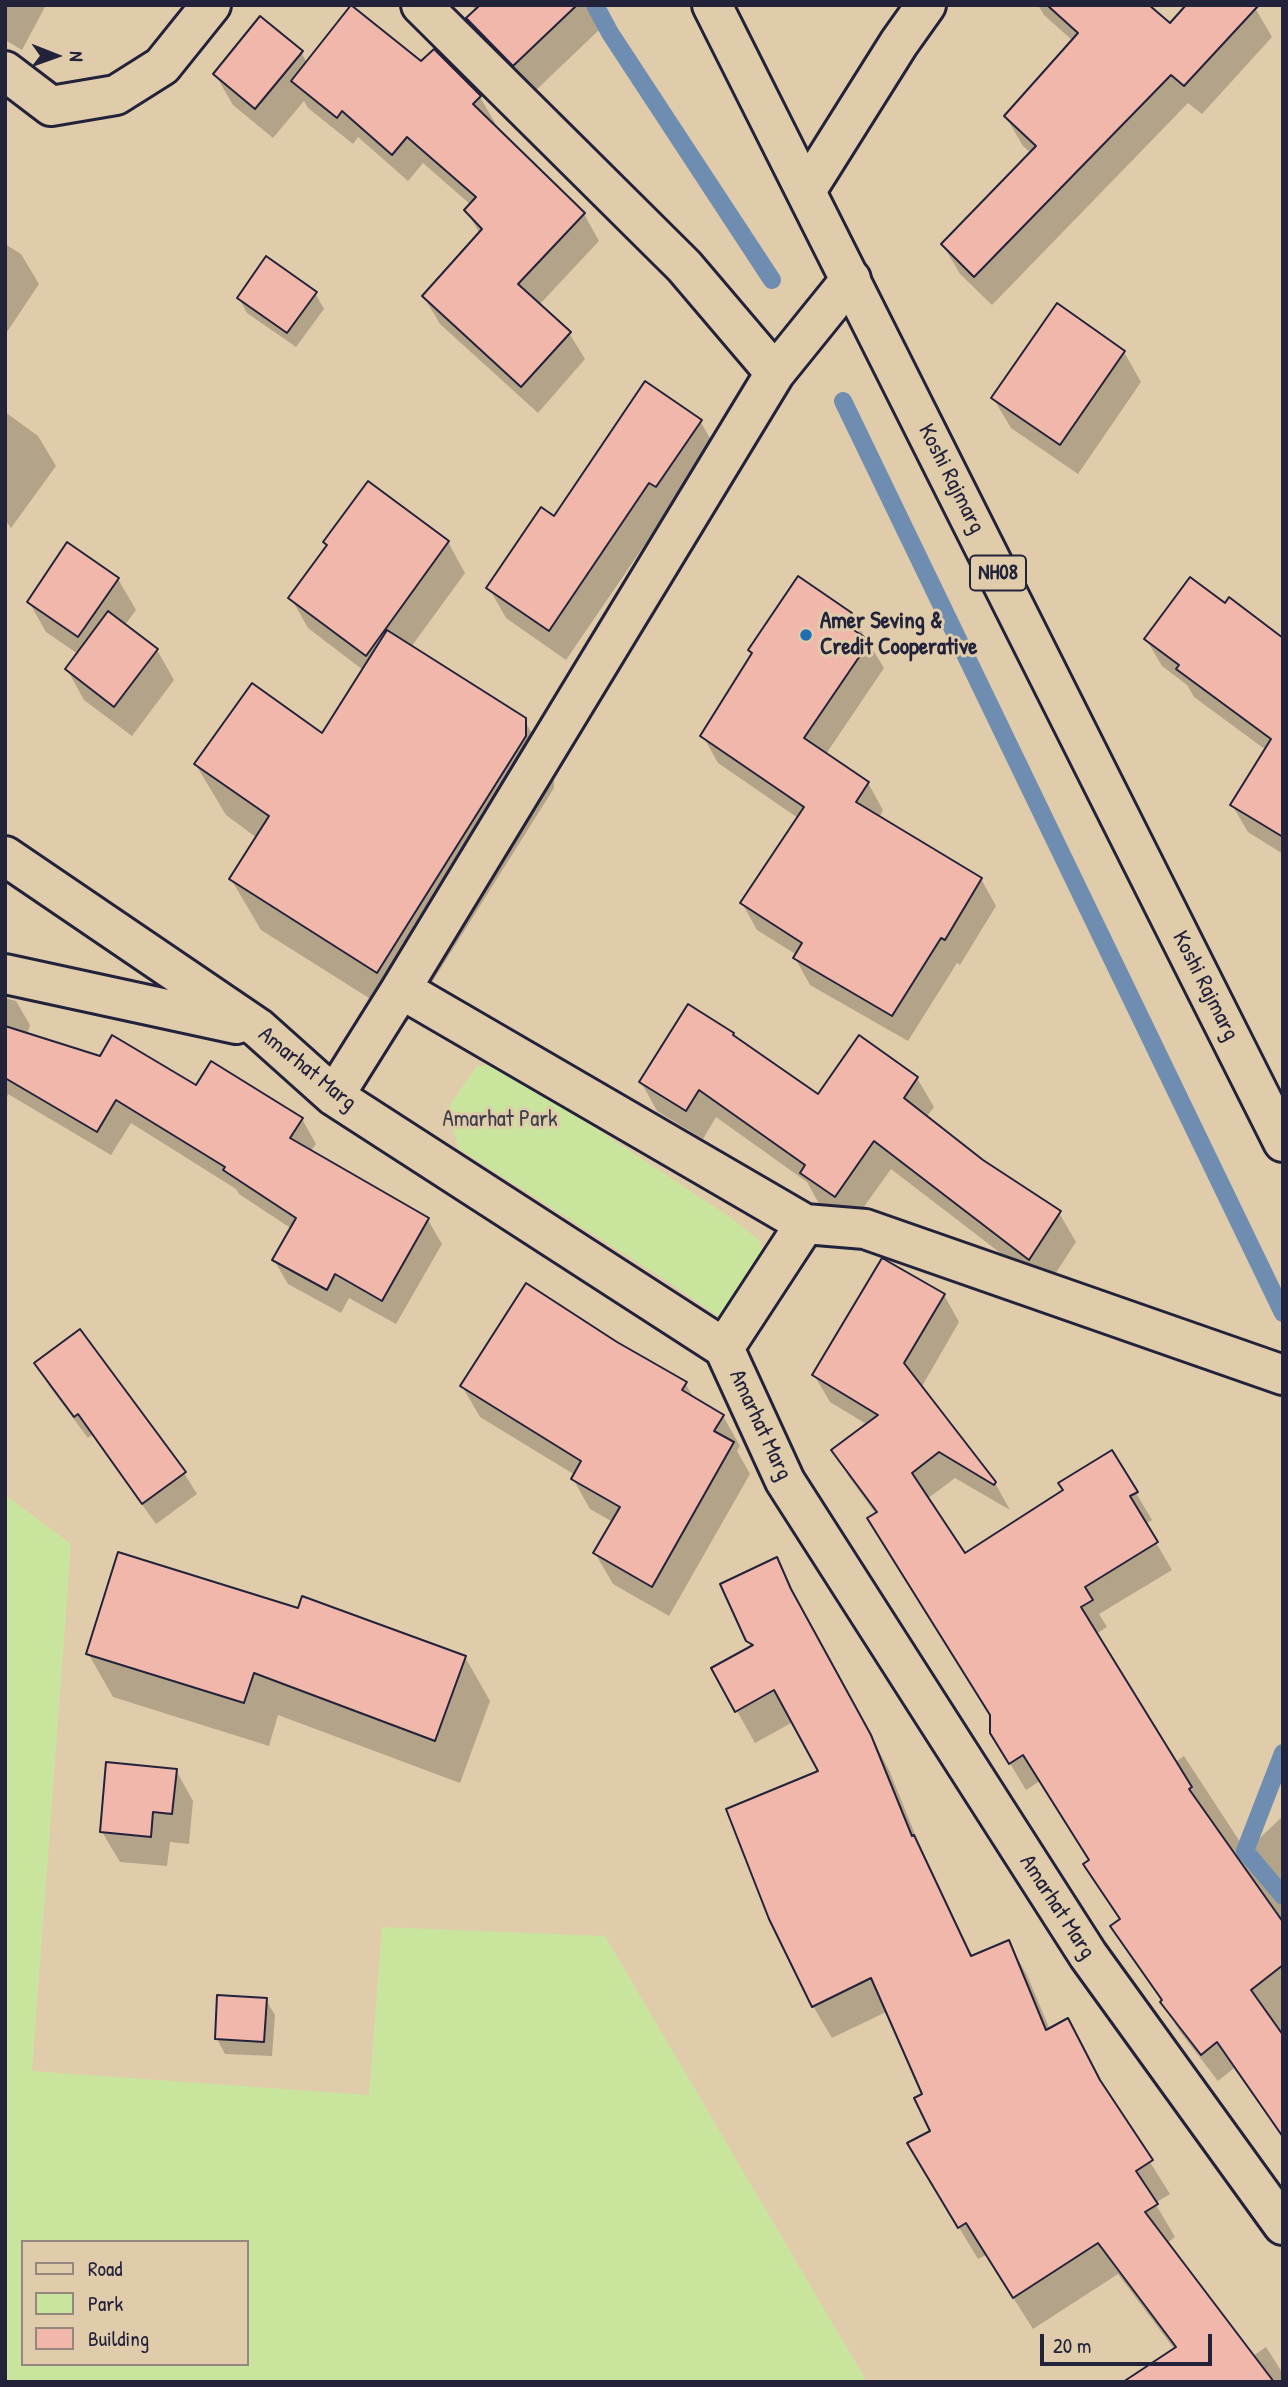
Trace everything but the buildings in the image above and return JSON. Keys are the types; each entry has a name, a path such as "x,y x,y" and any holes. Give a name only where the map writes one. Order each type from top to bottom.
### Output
{"street":[{"path":"5,71 51,106 116,95 162,66 211,5"},
{"path":"421,5 684,266 775,373"},
{"name":"Koshi Rajmarg","path":"712,5 852,279 1283,1142"},
{"path":"806,191 926,5"},
{"path":"334,1096 775,373 852,279"},
{"name":"Amarhat Marg","path":"5,856 258,1028 334,1096 724,1348 785,1482 1088,1955 1283,2225"},
{"path":"5,974 258,1028"},
{"path":"401,989 804,1224 865,1229 1282,1375"},
{"path":"724,1348 804,1224"}],"green space":[{"name":"Amarhat Park","path":"499,1064 731,1218 759,1240 769,1269 727,1322 459,1149 447,1109 477,1066"},
{"path":"5,1495 71,1544 32,2071 369,2095 382,1927 605,1936 867,2382 5,2382"}],"waterway":[{"path":"595,5 610,33 772,280"},
{"path":"843,401 1283,1313"},
{"path":"1283,1753 1245,1851 1283,1896"}],"place":[{"name":"Amer Seving & Credit Cooperative","path":"806,635"}]}
